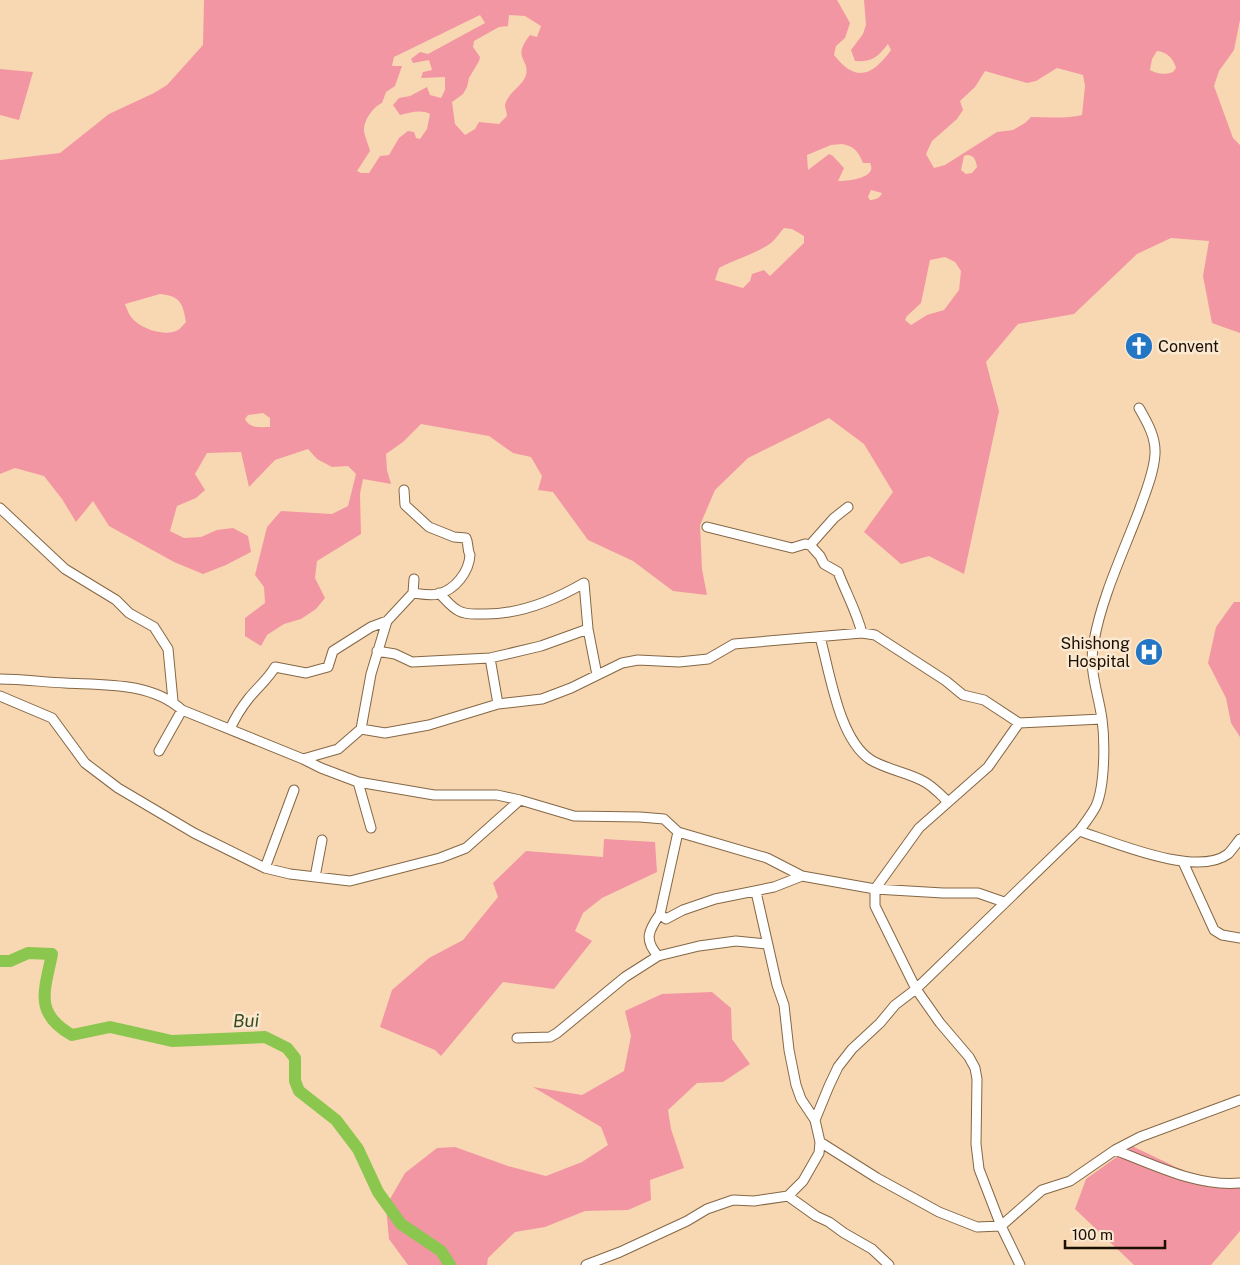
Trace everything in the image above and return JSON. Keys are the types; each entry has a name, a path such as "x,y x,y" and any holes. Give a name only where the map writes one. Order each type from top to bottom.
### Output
{"street":[{"path":"815,1120 838,1067 852,1049 880,1023 895,1005 916,989 1004,902 1080,831 1096,805 1103,761 1102,718 1093,683 1093,642 1101,611 1146,489 1155,454 1154,440 1139,408"},
{"path":"404,490 405,505 429,527 454,537 466,538 469,544 470,559 464,575 453,585 440,594 413,593"},
{"path":"810,545 834,518 848,507"},
{"path":"0,508 65,569 116,600 130,613 154,627 168,649 173,701"},
{"path":"707,527 792,548 805,544 810,545 820,556 824,564 838,572 844,589 857,614 862,633"},
{"path":"303,759 338,749 361,729 371,674 387,621 413,593 414,579"},
{"path":"440,594 459,611 469,614 493,614 528,608 547,602 584,583 588,629 597,676"},
{"path":"230,729 236,716 250,697 268,680 275,668 306,674 328,667 333,652 371,626 387,621"},
{"path":"377,651 394,654 412,662 490,658 541,646 588,629"},
{"path":"361,729 385,733 394,732 429,725 498,704 542,699 571,688 622,663 638,660 679,662 708,660 734,644 862,633 875,635 946,680 963,695 984,700 1019,723 1102,718"},
{"path":"820,637 843,724 850,739 871,760 923,780 948,802"},
{"path":"490,658 498,704"},
{"path":"0,679 136,688 173,701 182,710 358,782 434,795 497,795 574,816 664,819 678,832 767,858 802,876 875,889 978,893 1004,902"},
{"path":"0,696 52,718 85,763 118,788 194,833 265,868 290,874 350,881 440,858 466,848 520,800"},
{"path":"159,750 182,710"},
{"path":"1019,723 988,767 919,828 875,889 875,906 916,989 969,1057 975,1068 976,1144 979,1169 1001,1226 1020,1265"},
{"path":"358,782 371,828"},
{"path":"265,868 294,790"},
{"path":"1080,831 1138,851 1183,862 1203,862 1216,859 1228,854 1240,839"},
{"path":"658,956 650,947 649,935 652,925 660,914 678,832"},
{"path":"315,878 322,840"},
{"path":"1183,862 1214,930 1222,935 1240,938"},
{"path":"660,914 666,919 683,910 716,898 756,892 802,876"},
{"path":"586,1265 620,1252 687,1221 707,1209 734,1200 754,1201 788,1196 797,1189 819,1153 820,1142 815,1120 796,1085 789,1050 784,1005 777,985 756,892"},
{"path":"517,1038 550,1037 557,1033 625,977 658,956 699,946 736,940 767,944"},
{"path":"820,1142 877,1178 939,1212 977,1226 1001,1226 1042,1190 1070,1182 1115,1150 1140,1137 1240,1100"},
{"path":"1115,1150 1179,1174 1224,1184 1240,1183"},
{"path":"788,1196 816,1216 872,1248 889,1265"}],"shaded area":[{"path":"204,0 837,0 850,23 845,38 836,46 834,55 850,70 864,73 877,66 891,50 888,44 874,58 866,61 855,61 851,50 863,34 866,25 864,0 1240,0 1240,20 1234,50 1219,71 1214,86 1233,138 1240,145 1240,333 1212,323 1203,276 1209,241 1171,238 1137,254 1074,314 1018,324 986,362 999,411 964,574 929,556 901,564 864,532 893,492 864,444 829,418 748,458 715,490 700,525 702,569 707,595 673,591 633,561 588,540 553,492 538,490 542,476 531,457 513,453 489,436 421,424 403,442 386,454 387,470 391,484 363,479 360,494 361,534 317,561 315,578 325,598 316,609 301,619 284,624 267,635 261,646 245,636 245,618 265,603 264,587 255,575 267,527 281,511 332,514 348,506 356,474 348,466 332,467 317,459 308,449 275,460 249,487 241,452 207,453 195,474 205,490 196,498 177,506 170,531 184,538 201,537 217,530 233,528 248,536 251,552 203,574 174,562 109,526 93,501 76,522 62,499 44,476 15,468 0,474 0,160 60,153 109,114 167,85 203,45","holes":["480,15 485,23 428,54 420,52 411,59 413,63 429,60 432,70 423,72 421,78 445,77 445,90 441,98 430,95 427,87 410,96 399,98 393,105 400,115 411,112 430,114 427,129 420,139 416,138 414,132 408,131 399,138 389,155 380,156 369,173 361,173 357,171 370,151 364,126 372,111 382,103 386,92 395,86 402,66 392,66 394,57","509,15 525,16 541,26 537,37 530,35 522,49 521,54 527,69 526,75 507,100 505,105 507,116 499,124 479,122 475,129 465,135 455,124 452,102 463,94 469,78 479,61 480,57 473,47 474,41 499,27 508,26","1157,51 1169,56 1176,68 1168,74 1150,70 1152,59","1057,68 1083,75 1085,86 1082,115 1031,117 1013,130 997,132 945,165 934,168 926,154 932,141 957,119 963,110 960,101 975,87 985,71 1027,83 1036,81","842,144 850,146 855,150 863,163 870,163 871,168 870,172 861,178 838,181 844,168 833,156 829,154 808,170 807,155 831,145","969,155 973,157 977,167 972,173 966,174 961,170 964,156","871,190 882,193 875,199 870,200 868,197","784,228 792,229 804,236 804,243 770,276 764,270 752,274 750,281 743,288 715,280 719,268 765,247","945,257 955,262 961,271 959,290 944,310 927,315 911,325 905,320 921,303 930,260","160,294 172,297 182,305 186,322 179,329 167,333 141,326 131,317 125,304","263,413 270,418 270,427 253,426 245,419 248,415"]},
{"path":"0,69 33,72 19,120 0,115"},
{"path":"1234,602 1240,602 1240,737 1231,723 1226,698 1208,663 1216,627"},
{"path":"604,839 655,842 657,872 602,898 583,913 575,931 592,941 554,989 503,982 441,1056 435,1050 380,1027 392,990 429,958 463,940 498,897 493,883 526,851 603,857"},
{"path":"712,992 731,1008 732,1039 750,1064 723,1082 697,1083 668,1110 671,1129 684,1168 650,1180 651,1200 628,1210 585,1211 545,1227 515,1232 488,1258 487,1265 408,1265 389,1239 386,1206 405,1173 437,1148 455,1147 508,1166 546,1176 582,1162 608,1145 601,1127 533,1087 582,1095 624,1071 631,1036 625,1011 662,994"},
{"path":"1132,1146 1205,1181 1240,1181 1240,1231 1211,1265 1134,1265 1075,1209 1086,1179"}],"waterway":[{"name":"Bui","path":"0,961 10,961 28,953 52,954 45,990 47,1009 51,1018 72,1035 110,1027 172,1041 265,1037 287,1048 295,1058 295,1081 299,1091 336,1120 358,1149 378,1192 401,1224 441,1251 450,1265"}],"place":[{"name":"Convent","path":"1139,346"},
{"name":"Shishong Hospital","path":"1149,652"}]}
